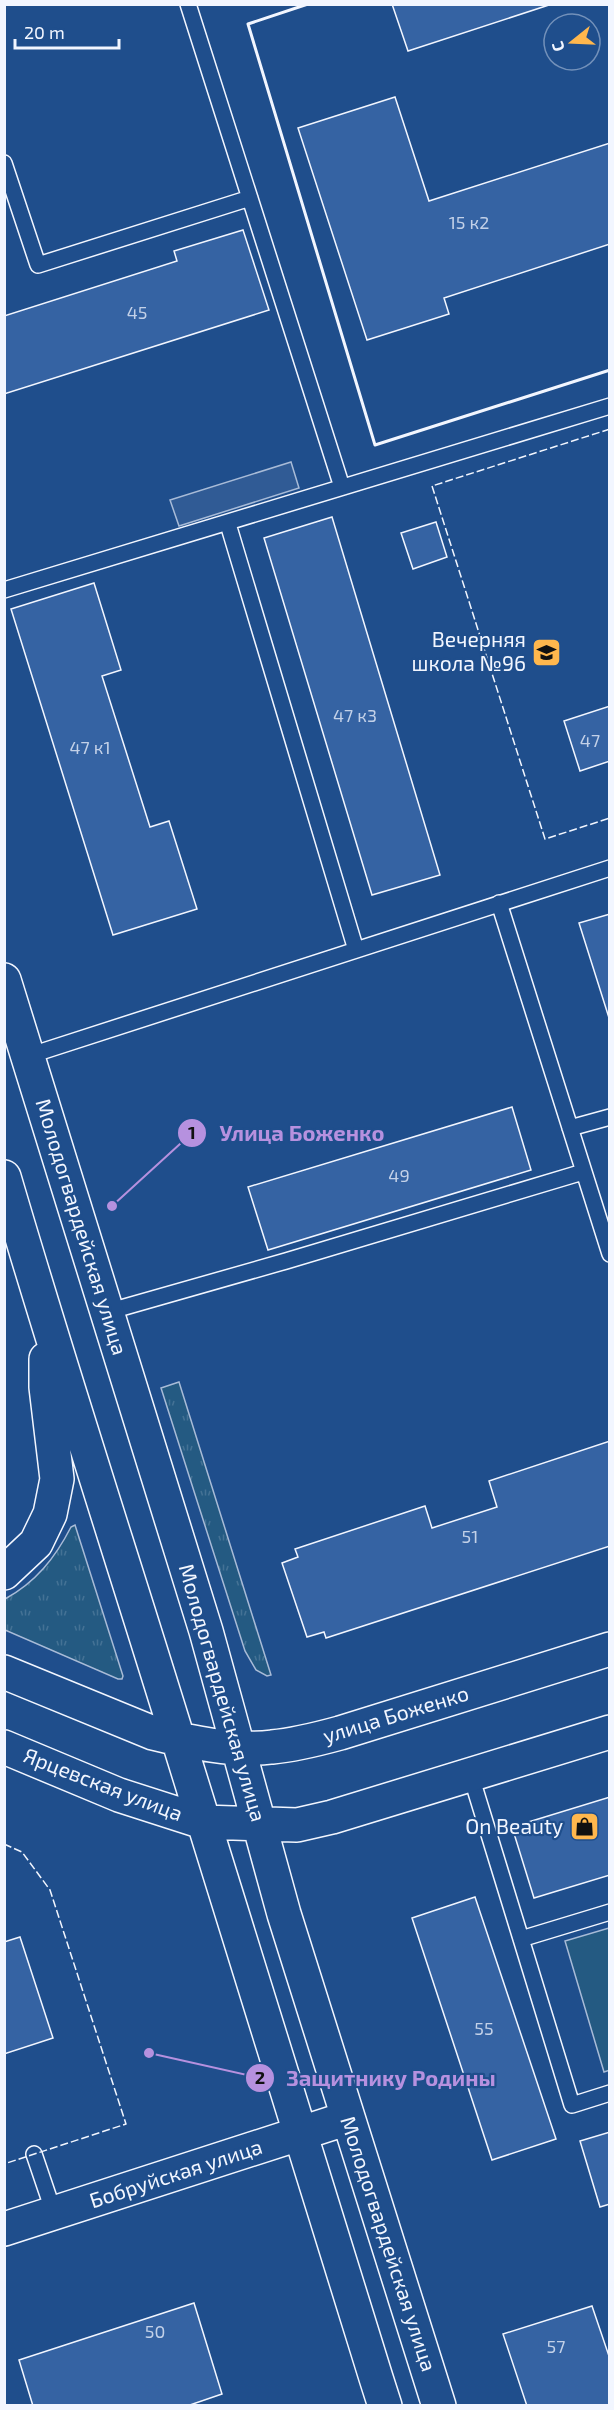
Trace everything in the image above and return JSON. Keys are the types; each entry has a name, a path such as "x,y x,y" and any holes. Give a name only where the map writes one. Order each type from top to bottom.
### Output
{"main road":[{"name":"Молодогвардейская улица","path":"4,980 206,1631 240,1747 284,1914 439,2406"},
{"path":"4,1177 298,2135 385,2406"},
{"path":"4,1573 36,1543 50,1514 57,1479 46,1387 44,1312"},
{"name":"улица Боженко","path":"178,1739 240,1747 270,1748 308,1742 609,1649"},
{"path":"4,1672 153,1733 178,1739"},
{"path":"203,1822 297,1825 332,1818 609,1732"},
{"name":"Ярцевская улица","path":"4,1747 118,1795 203,1822"},
{"name":"Бобруйская улица","path":"4,2229 348,2118"}],"lane":[{"path":"188,4 342,487"},
{"path":"4,163 38,265 250,198"},
{"path":"4,590 228,524 609,406"},
{"path":"228,524 356,950"},
{"path":"28,1056 609,868"},
{"path":"499,903 609,1254"},
{"path":"570,1128 609,1116"},
{"path":"107,1312 583,1172"},
{"path":"471,1776 572,2105 609,2093"},
{"path":"521,1939 609,1912"},
{"path":"34,2154 54,2213"}],"green space":[{"path":"179,1382 271,1675 267,1676 256,1670 245,1651 161,1388"},
{"path":"75,1525 123,1676 122,1679 5,1630 5,1599 26,1585 44,1568 71,1527"},
{"path":"609,1928 610,2070 604,2072 565,1941"}],"shaded area":[{"path":"291,462 299,488 179,526 170,500"}],"building":[{"path":"392,4 552,4 408,51"},
{"path":"395,97 429,201 610,143 610,244 444,298 449,314 367,340 298,128"},
{"path":"243,230 269,310 4,394 4,316 177,261 174,251"},
{"path":"332,517 440,875 372,895 264,538"},
{"path":"436,522 447,557 413,569 401,533"},
{"path":"94,583 121,670 102,676 150,827 169,821 197,909 113,935 11,609"},
{"path":"610,706 610,761 580,771 564,721"},
{"path":"610,914 610,1021 579,923"},
{"path":"512,1107 531,1170 268,1250 248,1187"},
{"path":"610,1441 610,1546 326,1638 324,1632 307,1637 282,1563 298,1557 295,1549 425,1506 432,1528 497,1507 489,1481"},
{"path":"610,1797 610,1875 534,1898 512,1827"},
{"path":"475,1897 556,2139 492,2160 412,1918"},
{"path":"20,1937 53,2038 4,2054 4,1942"},
{"path":"610,2132 610,2204 600,2207 580,2141"},
{"path":"194,2303 222,2394 187,2406 33,2406 19,2360"},
{"path":"592,2306 610,2359 610,2406 527,2406 503,2334"}],"fence":[{"path":"610,429 432,486 545,839 610,818"},
{"path":"4,1844 22,1852 50,1890 126,2124 4,2164"}],"wall":[{"path":"308,4 248,24 375,445 610,370"}],"place":[{"name":"Вечерняя школа №96","path":"547,652"},
{"name":"Улица Боженко","path":"112,1206"},
{"name":"On Beauty","path":"584,1827"},
{"name":"Защитнику Родины","path":"149,2053"}]}
